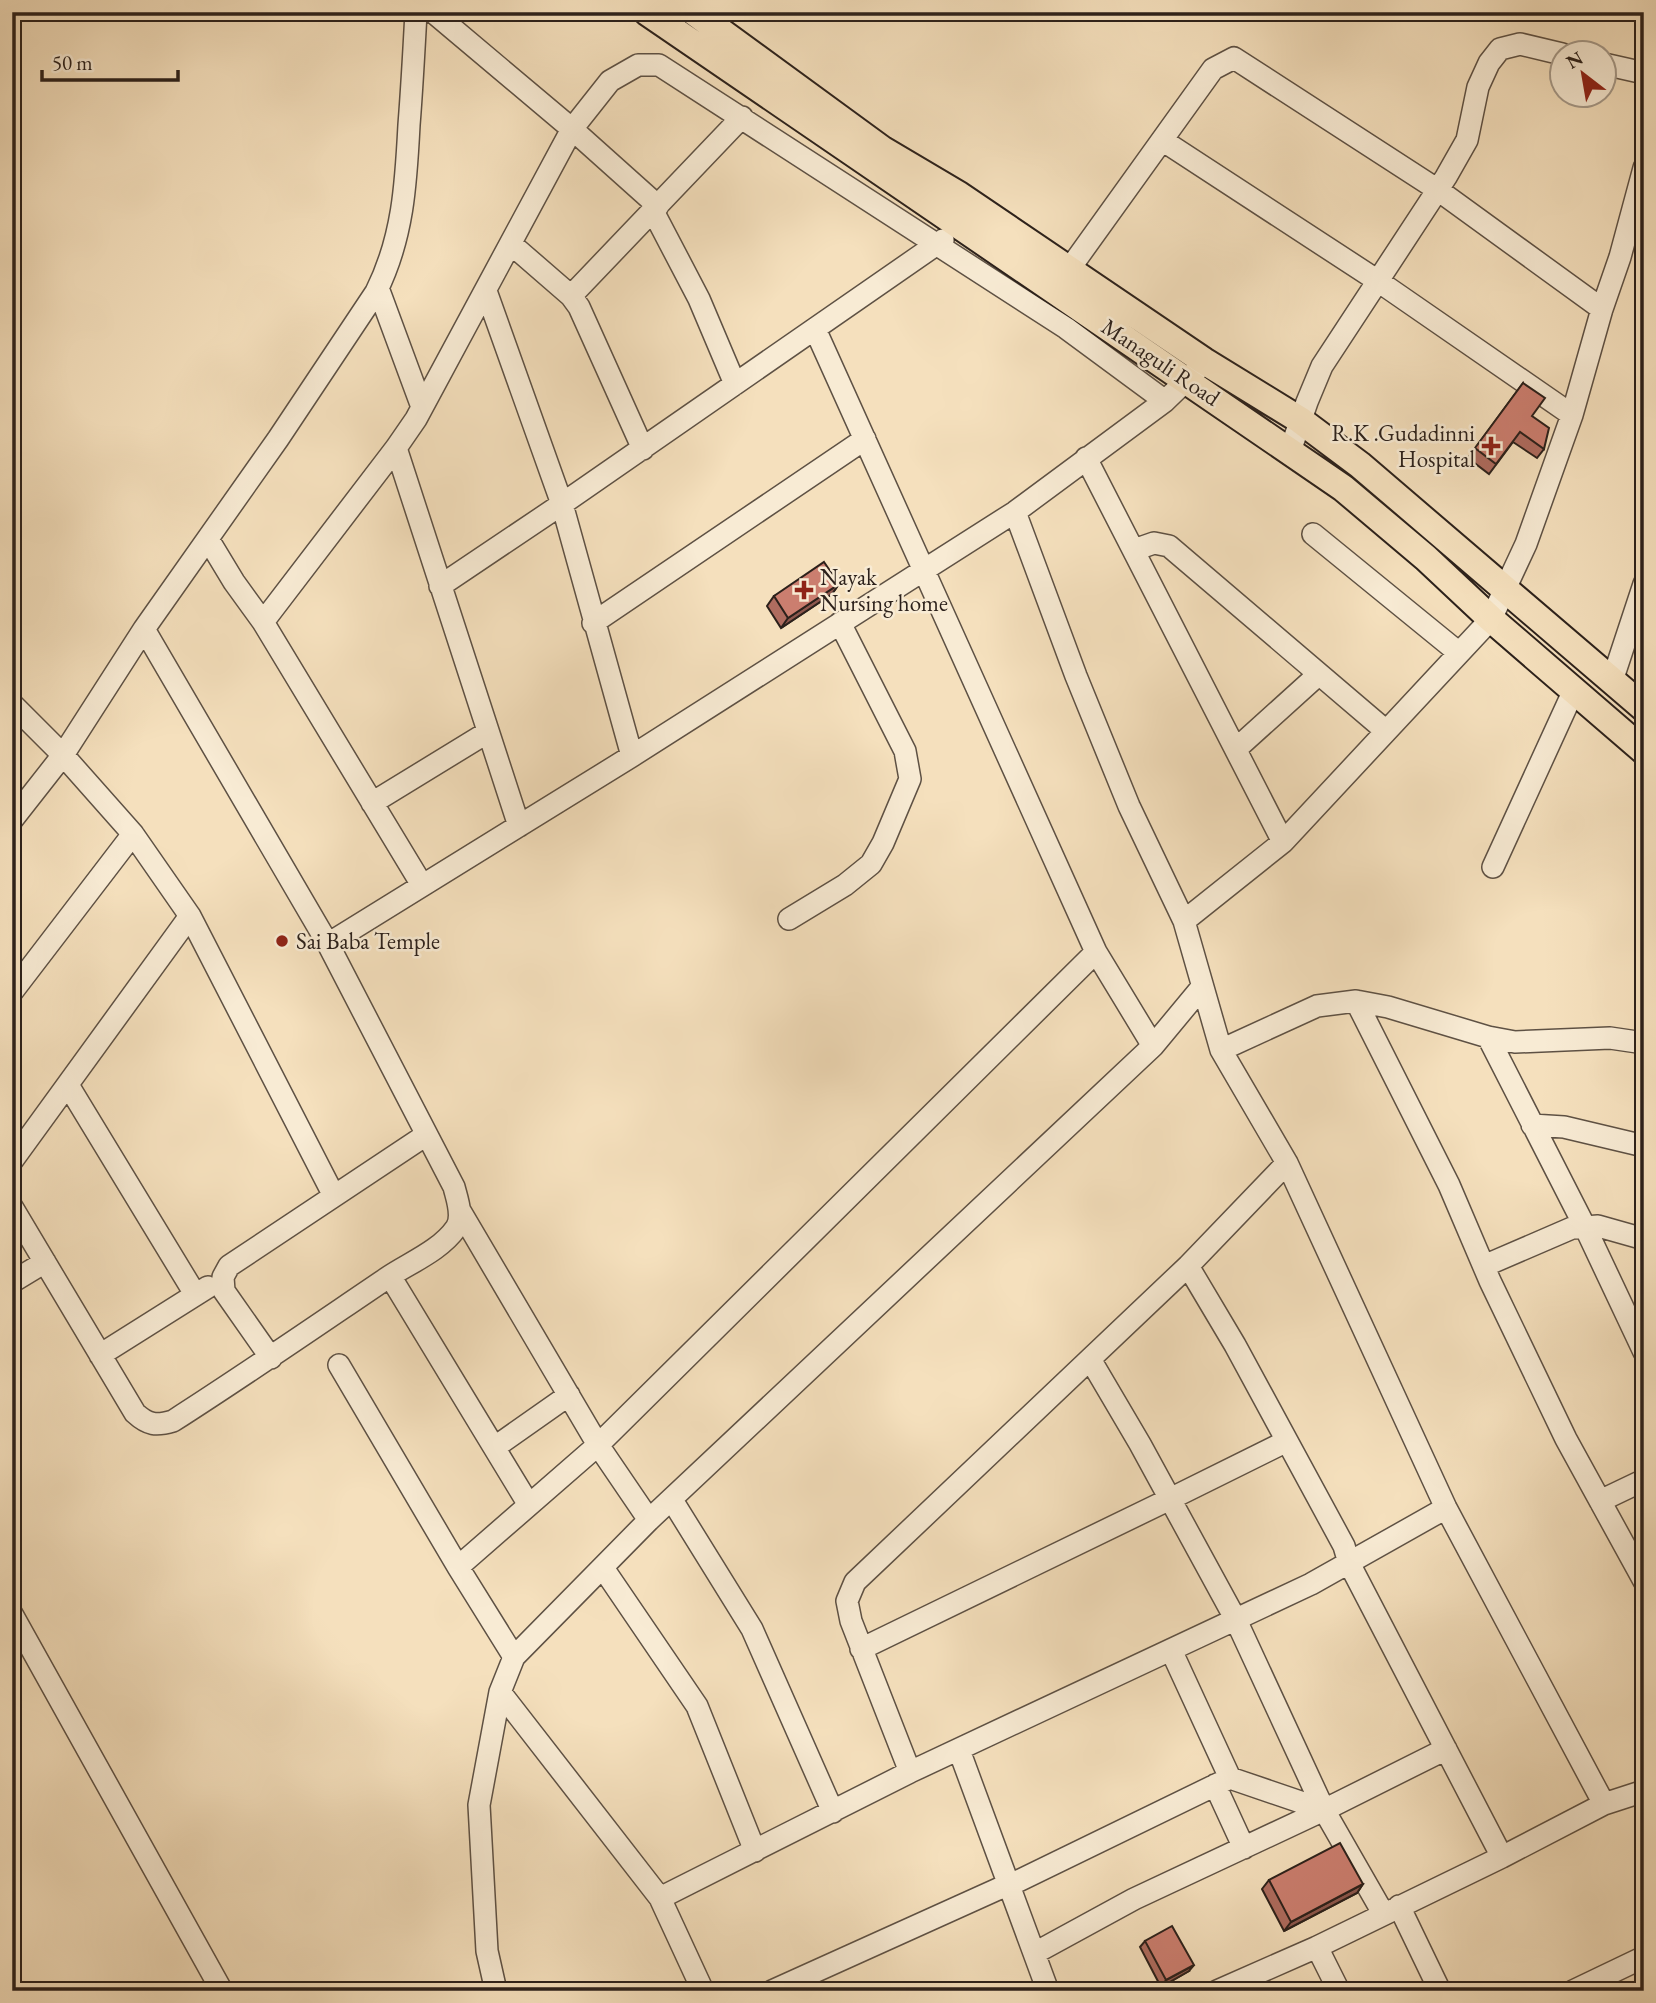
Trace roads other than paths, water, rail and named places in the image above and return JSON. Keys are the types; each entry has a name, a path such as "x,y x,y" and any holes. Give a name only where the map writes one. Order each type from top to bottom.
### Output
{"main road":[{"name":"Managuli Road","path":"647,12 955,206 1196,371 1290,451 1343,488 1426,558 1491,619 1644,751"},
{"name":"Managuli Road","path":"694,12 877,158"},
{"name":"Managuli Road","path":"1196,371 1300,420 1360,465 1644,708"}],"street":[{"path":"12,820 63,755 144,629 378,288 397,239 405,196 416,12"},
{"path":"433,12 572,129 655,209 699,299 735,384"},
{"path":"1290,451 1322,366 1438,190 1466,140 1478,87 1489,63 1500,49 1520,44 1548,51"},
{"path":"1061,279 1213,69 1234,58 1438,190 1602,309"},
{"path":"263,622 396,448 422,407 572,129 610,81 638,65 660,65 742,117 1066,328 1165,401"},
{"path":"1618,67 1644,73"},
{"path":"571,296 742,117"},
{"path":"1162,140 1378,281 1572,415"},
{"path":"1184,921 1283,842 1491,619 1526,544 1572,415 1644,168"},
{"path":"440,586 643,449 937,244 941,246 955,206"},
{"path":"511,244 571,296 579,307 643,449"},
{"path":"378,288 422,407"},
{"path":"485,291 562,504 632,756"},
{"path":"815,329 1096,952 1153,1046"},
{"path":"328,944 632,756 1015,512 1165,401 1196,371"},
{"path":"593,623 865,439"},
{"path":"396,448 519,826"},
{"path":"1086,458 1283,842"},
{"path":"1015,512 1076,676 1129,806 1184,921 1221,1050 1287,1163 1446,1508 1604,1804"},
{"path":"1313,534 1459,653"},
{"path":"208,539 263,622 422,885"},
{"path":"1133,551 1153,543 1169,546 1386,731"},
{"path":"1612,681 1644,584"},
{"path":"789,919 845,885 871,864 883,843 910,779 905,751 840,623"},
{"path":"12,1207 135,1413 146,1423 159,1425 173,1421 271,1358 444,1242 458,1226 459,1209 454,1187 328,944 144,629"},
{"path":"1236,748 1319,674"},
{"path":"1493,867 1574,690"},
{"path":"12,704 63,755 132,834 190,916 334,1196"},
{"path":"372,803 488,732"},
{"path":"12,992 132,834"},
{"path":"12,1161 190,916"},
{"path":"458,1567 598,1444 1096,952"},
{"path":"496,1991 487,1951 479,1805 500,1692 514,1657 649,1520 1153,1046 1202,987"},
{"path":"1221,1050 1317,1006 1356,1001 1388,1007 1488,1037 1533,1043 1610,1038 1644,1043"},
{"path":"1356,1001 1449,1185 1566,1439 1644,1581"},
{"path":"1488,1037 1585,1227 1644,1352"},
{"path":"68,1085 195,1294"},
{"path":"1532,1125 1564,1128 1644,1146"},
{"path":"100,1355 223,1277 229,1266 426,1135"},
{"path":"910,1772 861,1649 847,1601 855,1582 1188,1266 1287,1163"},
{"path":"459,1209 598,1444 649,1520"},
{"path":"1484,1266 1561,1232 1585,1227 1598,1226 1644,1239"},
{"path":"12,1282 45,1262"},
{"path":"1188,1266 1235,1345 1344,1546 1349,1563 1502,1857"},
{"path":"390,1276 529,1505"},
{"path":"223,1277 224,1291 271,1358"},
{"path":"1090,1359 1236,1620 1324,1810 1391,1910 1440,1991"},
{"path":"339,1365 514,1657"},
{"path":"495,1447 569,1395"},
{"path":"861,1649 1287,1440"},
{"path":"1600,1502 1644,1480"},
{"path":"672,1500 752,1629 833,1812"},
{"path":"660,1898 910,1772 1311,1584 1446,1508"},
{"path":"603,1568 697,1706 755,1851"},
{"path":"12,1614 222,1991"},
{"path":"1171,1650 1223,1781 1244,1848"},
{"path":"500,1692 660,1898 703,1991"},
{"path":"1035,1953 1134,1899 1324,1810 1446,1749"},
{"path":"959,1750 1048,1991"},
{"path":"772,1991 1010,1885 1223,1781 1324,1810"},
{"path":"1217,1991 1317,1947 1604,1804 1644,1791"},
{"path":"1317,1947 1339,1991"},
{"path":"1573,1991 1609,1983 1644,1957"}],"place":[{"name":"R.K .Gudadinni Hospital","path":"1491,446"},
{"name":"Nayak Nursing home","path":"804,590"},
{"name":"Sai Baba Temple","path":"282,941"}]}
